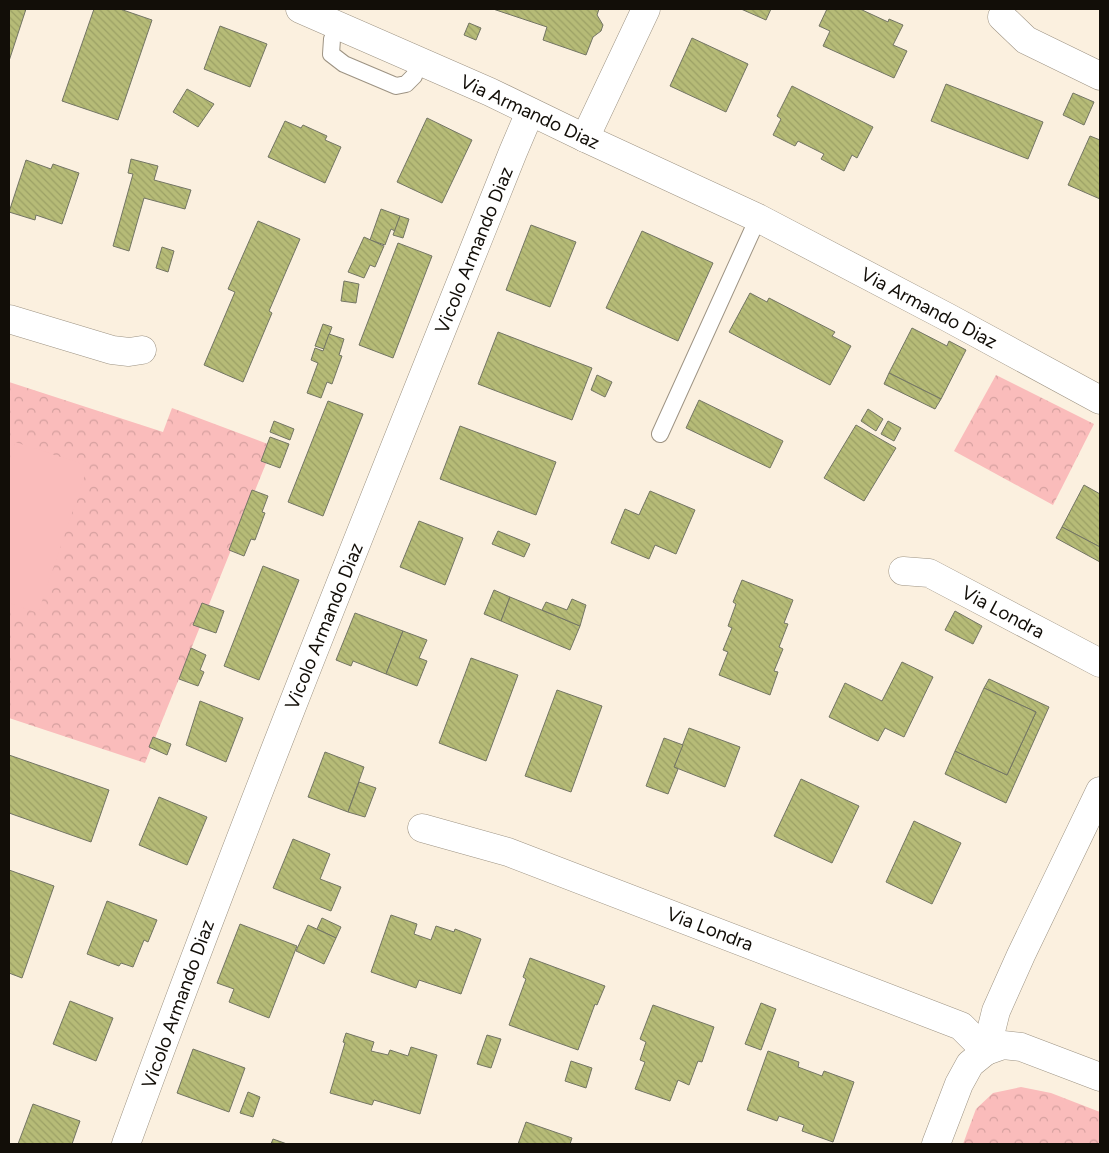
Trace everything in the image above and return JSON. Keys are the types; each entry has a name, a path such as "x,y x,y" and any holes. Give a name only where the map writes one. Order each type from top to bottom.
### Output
{"street":[{"name":"Via Armando Diaz","path":"300,9 332,18 584,138 758,218 1100,400"},
{"path":"584,138 646,9"},
{"path":"1002,17 1026,40 1100,76"},
{"name":"Vicolo Armando Diaz","path":"126,1144 182,991 298,690 530,112"},
{"path":"9,319 112,350 129,352 142,350"},
{"name":"Via Londra","path":"903,571 929,573 1100,663"},
{"path":"986,1051 996,1011 1100,791"},
{"name":"Via Londra","path":"422,828 508,852 962,1026 986,1051"},
{"path":"936,1144 959,1084 970,1064 986,1051 1004,1045 1021,1047 1100,1077"}],"lane":[{"path":"660,434 758,218"}],"green space":[{"path":"996,375 1094,424 1053,505 954,451"},
{"path":"9,382 163,432 172,408 273,446 145,763 9,718"},
{"path":"15,442 88,466 38,613 9,603 9,461"},
{"path":"1021,1087 1051,1093 1100,1112 1100,1144 963,1144 976,1109 993,1093"}],"building":[{"path":"9,9 26,9 9,61"},
{"path":"94,9 120,9 152,20 118,120 62,101"},
{"path":"493,9 599,9 597,15 603,25 601,31 593,37 586,55 543,40 547,27"},
{"path":"741,9 771,9 766,20"},
{"path":"827,9 860,9 888,22 889,19 903,25 893,45 907,51 894,78 823,46 830,31 819,26"},
{"path":"469,23 481,28 476,40 464,35"},
{"path":"220,26 267,44 250,87 204,69"},
{"path":"692,38 748,64 726,112 670,86"},
{"path":"946,84 1043,122 1028,159 931,121"},
{"path":"792,86 873,127 857,158 852,155 844,171 821,159 824,154 798,141 795,146 773,135 781,119 777,116"},
{"path":"187,89 214,104 198,127 173,112"},
{"path":"1073,93 1094,102 1084,125 1063,115"},
{"path":"427,118 472,140 442,203 397,182"},
{"path":"285,121 301,128 303,125 327,136 325,140 341,147 325,183 268,157"},
{"path":"1090,136 1100,140 1100,199 1068,185"},
{"path":"131,159 158,166 154,180 191,190 185,209 144,198 129,251 113,246 133,174 128,173"},
{"path":"26,160 51,169 53,164 79,173 62,224 36,215 35,220 9,212"},
{"path":"381,209 400,216 395,231 391,229 385,245 370,240"},
{"path":"400,216 409,219 403,238 393,235"},
{"path":"258,221 300,239 269,311 272,313 243,382 204,365 235,292 228,289"},
{"path":"531,225 576,242 550,307 506,290"},
{"path":"642,231 713,263 678,341 606,308"},
{"path":"364,237 384,246 375,267 370,265 364,278 348,272"},
{"path":"398,243 432,256 393,358 359,345"},
{"path":"162,247 174,251 168,272 156,268"},
{"path":"344,281 359,284 356,303 341,301"},
{"path":"750,293 767,302 769,298 835,332 832,336 851,346 830,385 729,332"},
{"path":"323,324 332,327 324,349 315,346"},
{"path":"912,328 947,346 949,341 966,350 941,399 889,373"},
{"path":"498,332 592,368 572,420 478,384"},
{"path":"329,334 344,339 339,355 342,356 332,384 327,382 321,398 307,393 318,363 311,360 315,348 323,351"},
{"path":"889,373 941,399 935,409 884,384"},
{"path":"597,375 612,382 605,397 591,390"},
{"path":"699,400 783,441 770,468 686,428"},
{"path":"328,401 363,414 323,516 288,502"},
{"path":"868,409 883,419 876,431 861,421"},
{"path":"274,421 294,429 290,440 270,432"},
{"path":"888,421 901,428 894,441 881,434"},
{"path":"856,425 896,448 864,501 824,478"},
{"path":"460,426 556,462 536,515 440,479"},
{"path":"270,437 289,444 280,468 261,461"},
{"path":"1084,485 1100,494 1100,547 1062,527"},
{"path":"252,490 268,496 262,512 265,513 255,540 251,539 244,556 229,550"},
{"path":"650,491 695,510 676,554 655,545 649,559 611,543 625,509 639,515"},
{"path":"419,521 463,538 445,585 400,567"},
{"path":"1062,527 1100,547 1100,562 1056,538"},
{"path":"498,531 530,544 524,557 492,544"},
{"path":"263,566 299,580 259,680 224,666"},
{"path":"742,580 793,600 784,623 788,624 779,647 783,649 774,671 778,672 770,695 719,675 728,652 723,650 732,628 728,626 736,604 733,602"},
{"path":"494,590 510,597 501,621 484,614"},
{"path":"510,597 580,626 570,650 501,621"},
{"path":"572,599 586,605 580,626 542,610 546,602 567,610"},
{"path":"202,603 224,611 216,633 193,625"},
{"path":"955,611 982,626 973,644 945,630"},
{"path":"355,613 403,631 386,674 353,661 351,666 336,660"},
{"path":"403,631 427,640 419,658 427,661 417,686 386,674"},
{"path":"191,648 206,655 200,670 204,672 198,686 179,679"},
{"path":"471,658 518,675 486,761 439,743"},
{"path":"902,662 933,677 904,737 885,728 878,741 829,717 845,683 882,701"},
{"path":"989,679 1049,707 1006,803 945,774 955,751 1007,775 1036,712 984,688"},
{"path":"984,688 1036,712 1007,775 955,751"},
{"path":"557,690 602,706 571,792 525,776"},
{"path":"200,701 243,718 226,762 186,745"},
{"path":"689,728 740,747 725,787 674,767"},
{"path":"153,737 171,744 167,755 149,747"},
{"path":"664,738 683,745 674,767 678,769 668,794 646,786"},
{"path":"325,752 364,767 348,812 308,797"},
{"path":"9,755 109,790 91,842 9,813"},
{"path":"801,779 859,806 832,863 774,836"},
{"path":"359,782 376,788 365,817 348,812"},
{"path":"159,797 207,817 187,865 139,845"},
{"path":"914,821 961,843 932,904 886,882"},
{"path":"293,839 330,854 320,879 341,887 331,911 273,888"},
{"path":"9,870 54,886 22,978 9,973"},
{"path":"107,901 157,920 148,942 144,940 133,967 121,963 119,966 87,954"},
{"path":"391,915 417,924 414,934 431,940 436,926 454,932 455,929 481,939 461,994 419,980 416,988 371,972"},
{"path":"322,918 341,927 336,938 317,929"},
{"path":"240,924 297,946 269,1018 229,1002 234,989 217,983"},
{"path":"308,925 336,938 324,964 296,951"},
{"path":"530,958 605,986 597,1005 595,1004 578,1050 509,1025 526,979 523,977"},
{"path":"70,1001 113,1018 96,1061 53,1044"},
{"path":"761,1003 776,1009 761,1050 745,1044"},
{"path":"653,1005 714,1027 702,1062 698,1061 689,1085 678,1080 670,1101 635,1089 645,1062 640,1060 646,1042 640,1039"},
{"path":"346,1033 374,1042 371,1051 388,1055 390,1050 408,1056 411,1047 437,1055 420,1114 374,1100 372,1105 330,1093 345,1043 343,1042"},
{"path":"487,1035 501,1039 491,1068 477,1064"},
{"path":"193,1049 245,1068 229,1112 177,1093"},
{"path":"768,1051 799,1062 798,1067 822,1076 824,1071 854,1082 833,1142 802,1131 804,1125 779,1116 777,1121 747,1110"},
{"path":"571,1061 592,1068 586,1088 565,1081"},
{"path":"248,1092 260,1097 253,1117 240,1113"},
{"path":"33,1104 80,1121 72,1144 18,1144"},
{"path":"526,1122 572,1138 570,1144 518,1144"},
{"path":"273,1139 287,1144 271,1144"}]}
